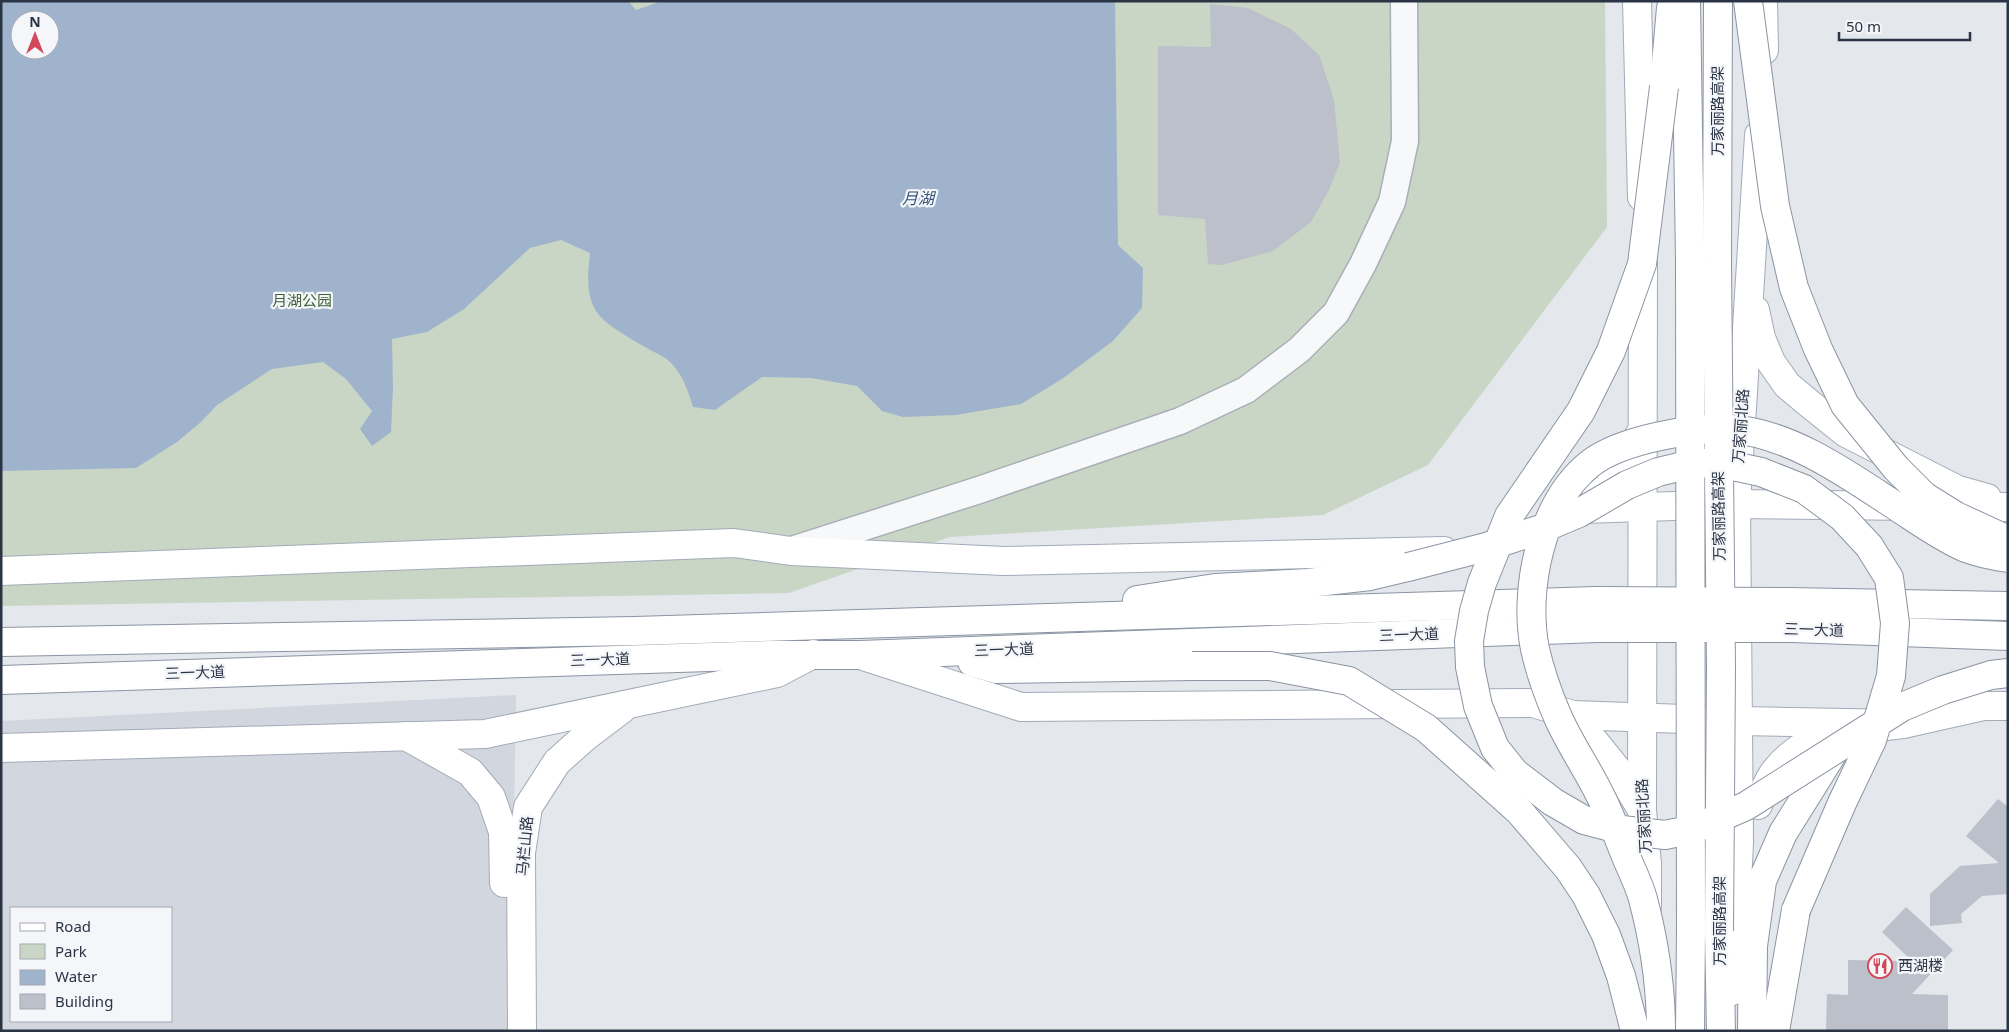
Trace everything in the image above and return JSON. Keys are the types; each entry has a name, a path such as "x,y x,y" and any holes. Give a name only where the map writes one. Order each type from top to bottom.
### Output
{"main road":[{"name":"万家丽北路","path":"1637,1 1644,289 1642,810 1647,864 1648,1031"},
{"path":"1671,1 1664,87 1642,264 1611,351 1581,411 1509,516 1482,583 1474,611 1470,641 1470,667 1478,706 1495,748 1515,773 1553,802 1584,820 1630,831 1665,835 1694,829 1746,806 1902,707 1943,690 1991,675 2008,672"},
{"name":"万家丽路高架","path":"1686,1 1690,278 1690,1031"},
{"name":"万家丽路高架","path":"1718,1 1717,275 1721,668 1719,931 1721,1031"},
{"path":"1748,1 1775,206 1794,288 1818,349 1845,405 1896,468 1924,496 1956,516 2008,540"},
{"name":"万家丽北路","path":"1731,1031 1736,876 1739,842 1736,504 1765,54 1763,1"},
{"path":"1751,253 1755,314 1761,338 1771,362 1787,385 1846,433 1958,490 2008,506"},
{"path":"1,571 734,543 791,550 1004,561 1472,550 1547,528 1582,509 1608,487 1644,428"},
{"path":"1661,1031 1661,1008 1656,961 1642,897 1600,795 1557,716 1543,678 1535,648 1531,611 1534,574 1540,549 1553,514 1566,489 1592,462 1624,447 1663,434 1730,429 1761,434 1786,442 1828,464 1936,532 1968,549 2008,558"},
{"path":"1016,619 1215,588 1308,583 1370,576 1486,547 1541,529 1579,513 1627,485 1658,472 1683,466 1714,462 1761,472 1804,489 1842,517 1869,546 1888,578 1895,623 1890,676 1872,740 1842,803 1796,910 1775,1031"},
{"path":"1582,509 1736,504 2008,506"},
{"name":"三一大道","path":"1,642 635,631 1596,601 2008,606"},
{"name":"三一大道","path":"1,680 813,654 860,655 1597,628 1793,628 2008,636"},
{"path":"935,652 996,669 1270,666 1349,681 1426,728 1519,812 1568,868 1586,895 1606,935 1621,976 1635,1031"},
{"path":"1,748 485,734 777,673 813,654"},
{"path":"860,655 1021,707 1515,702 1533,703 1573,715 1903,724"},
{"name":"马栏山路","path":"522,1031 522,854 528,807 558,762 585,737 629,704"},
{"path":"1739,842 1775,770 1806,743 1834,730 1903,724 1983,706 2008,706"},
{"path":"1573,715 1619,772 1642,810"},
{"name":"马栏山路","path":"406,736 470,772 491,797 503,832 505,1031"},
{"path":"1752,1031 1753,946 1762,881 1784,834 1836,748"}],"street":[{"path":"791,550 988,487 1180,421 1246,390 1299,350 1336,313 1363,264 1392,202 1405,141 1404,1"}],"shaded area":[{"path":"516,695 512,930 514,1031 1,1031 1,721"}],"green space":[{"name":"月湖公园","path":"1,1 1605,1 1607,227 1428,465 1323,515 950,537 789,593 1,606"}],"water":[{"name":"月湖","path":"1,1 628,1 636,10 662,1 1115,1 1118,245 1143,268 1142,308 1113,341 1062,379 1021,404 956,415 903,417 882,411 857,386 811,378 762,377 715,410 693,407 682,378 668,361 615,329 596,312 591,301 589,289 590,253 561,240 530,248 464,309 427,332 392,339 393,388 391,432 372,446 360,429 372,411 346,379 323,362 272,369 217,405 201,422 177,442 136,468 1,471"}],"building":[{"path":"1210,4 1248,8 1291,29 1319,55 1334,100 1340,163 1329,190 1311,222 1273,251 1222,265 1208,264 1205,219 1158,215 1158,46 1211,47"},
{"path":"1998,799 2008,807 2008,894 1982,896 1961,914 1962,923 1930,926 1930,894 1960,866 1999,863 1966,836"},
{"name":"西湖楼","path":"1906,907 1953,950 1912,994 1948,995 1948,1031 1826,1031 1827,994 1848,995 1848,960 1912,961 1882,932"}],"place":[{"name":"西湖楼","path":"1880,966"}]}
